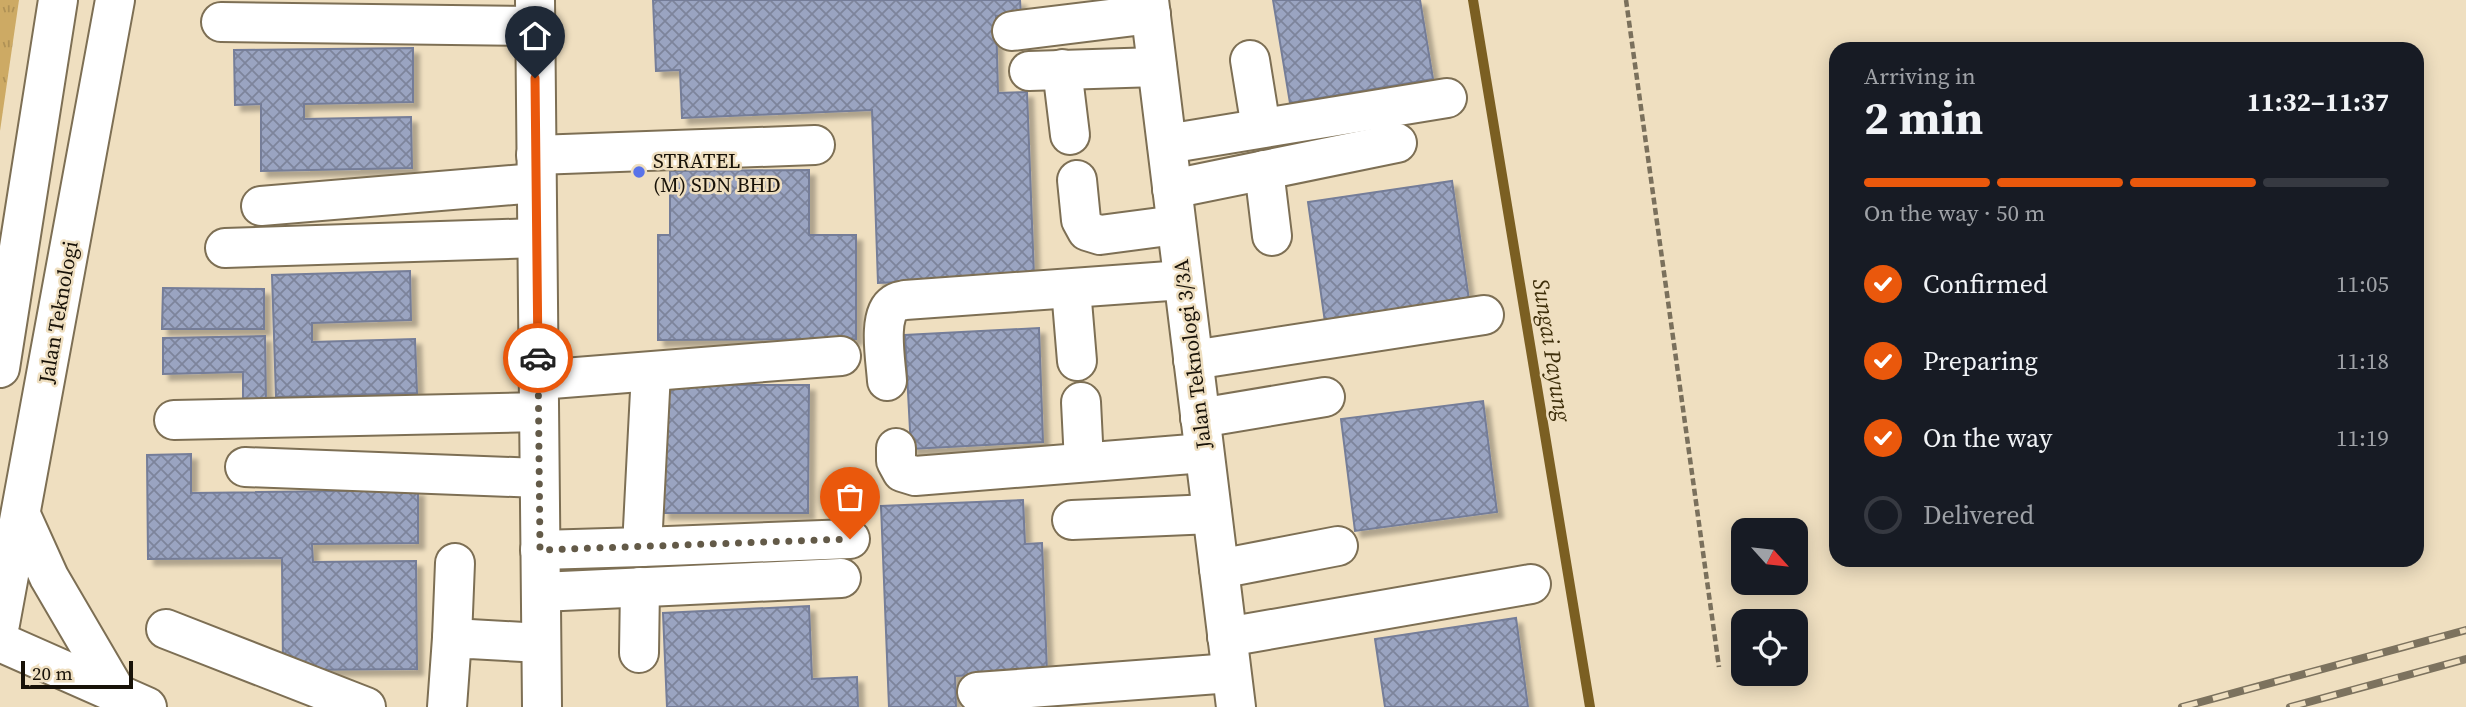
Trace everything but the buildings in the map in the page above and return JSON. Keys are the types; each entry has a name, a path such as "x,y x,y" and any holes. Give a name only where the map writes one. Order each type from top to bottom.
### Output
{"street":[{"path":"0,368 58,0"},
{"name":"Jalan Teknologi","path":"0,624 115,0"},
{"path":"1012,31 1059,13 1150,7"},
{"name":"Jalan Teknologi 3/3A","path":"1150,7 1231,672"},
{"path":"221,22 535,13 542,707"},
{"path":"1250,61 1261,128"},
{"path":"1070,135 1046,70 1157,67"},
{"path":"1167,144 1447,98"},
{"path":"1077,180 1081,220 1087,231 1100,235 1264,170 1397,143"},
{"path":"261,206 536,169 815,145"},
{"path":"1264,170 1272,236"},
{"path":"225,248 537,238"},
{"path":"887,381 884,323 887,312 894,303 905,300 1183,280"},
{"path":"1071,289 1077,360"},
{"path":"1193,360 1484,315"},
{"path":"174,421 539,396 651,372 841,356"},
{"path":"642,547 651,372"},
{"path":"896,448 896,461 902,472 915,477 1084,462 1202,435 1325,397"},
{"path":"1081,402 1084,462"},
{"path":"245,467 539,478"},
{"path":"1072,520 1212,514"},
{"path":"22,515 48,577 119,703"},
{"path":"540,550 850,539"},
{"path":"1219,569 1338,546"},
{"path":"447,707 455,563"},
{"path":"541,592 841,578"},
{"path":"977,692 1231,672 1531,584"},
{"path":"639,653 640,587"},
{"path":"166,629 366,707"},
{"path":"452,638 541,643"},
{"path":"0,642 119,703"}],"path":[{"path":"1626,0 1719,667"}],"green space":[{"path":"0,0 19,0 0,131"}],"waterway":[{"name":"Sungai Payung","path":"1473,0 1590,707"}],"railway":[{"path":"2182,707 2466,630"},
{"path":"2290,707 2466,659"}],"way so far":[{"path":"538,358 540,550 850,539"}],"place":[{"name":"STRATEL (M) SDN BHD","path":"639,172"}],"route":[{"path":"535,78 538,358"}]}
